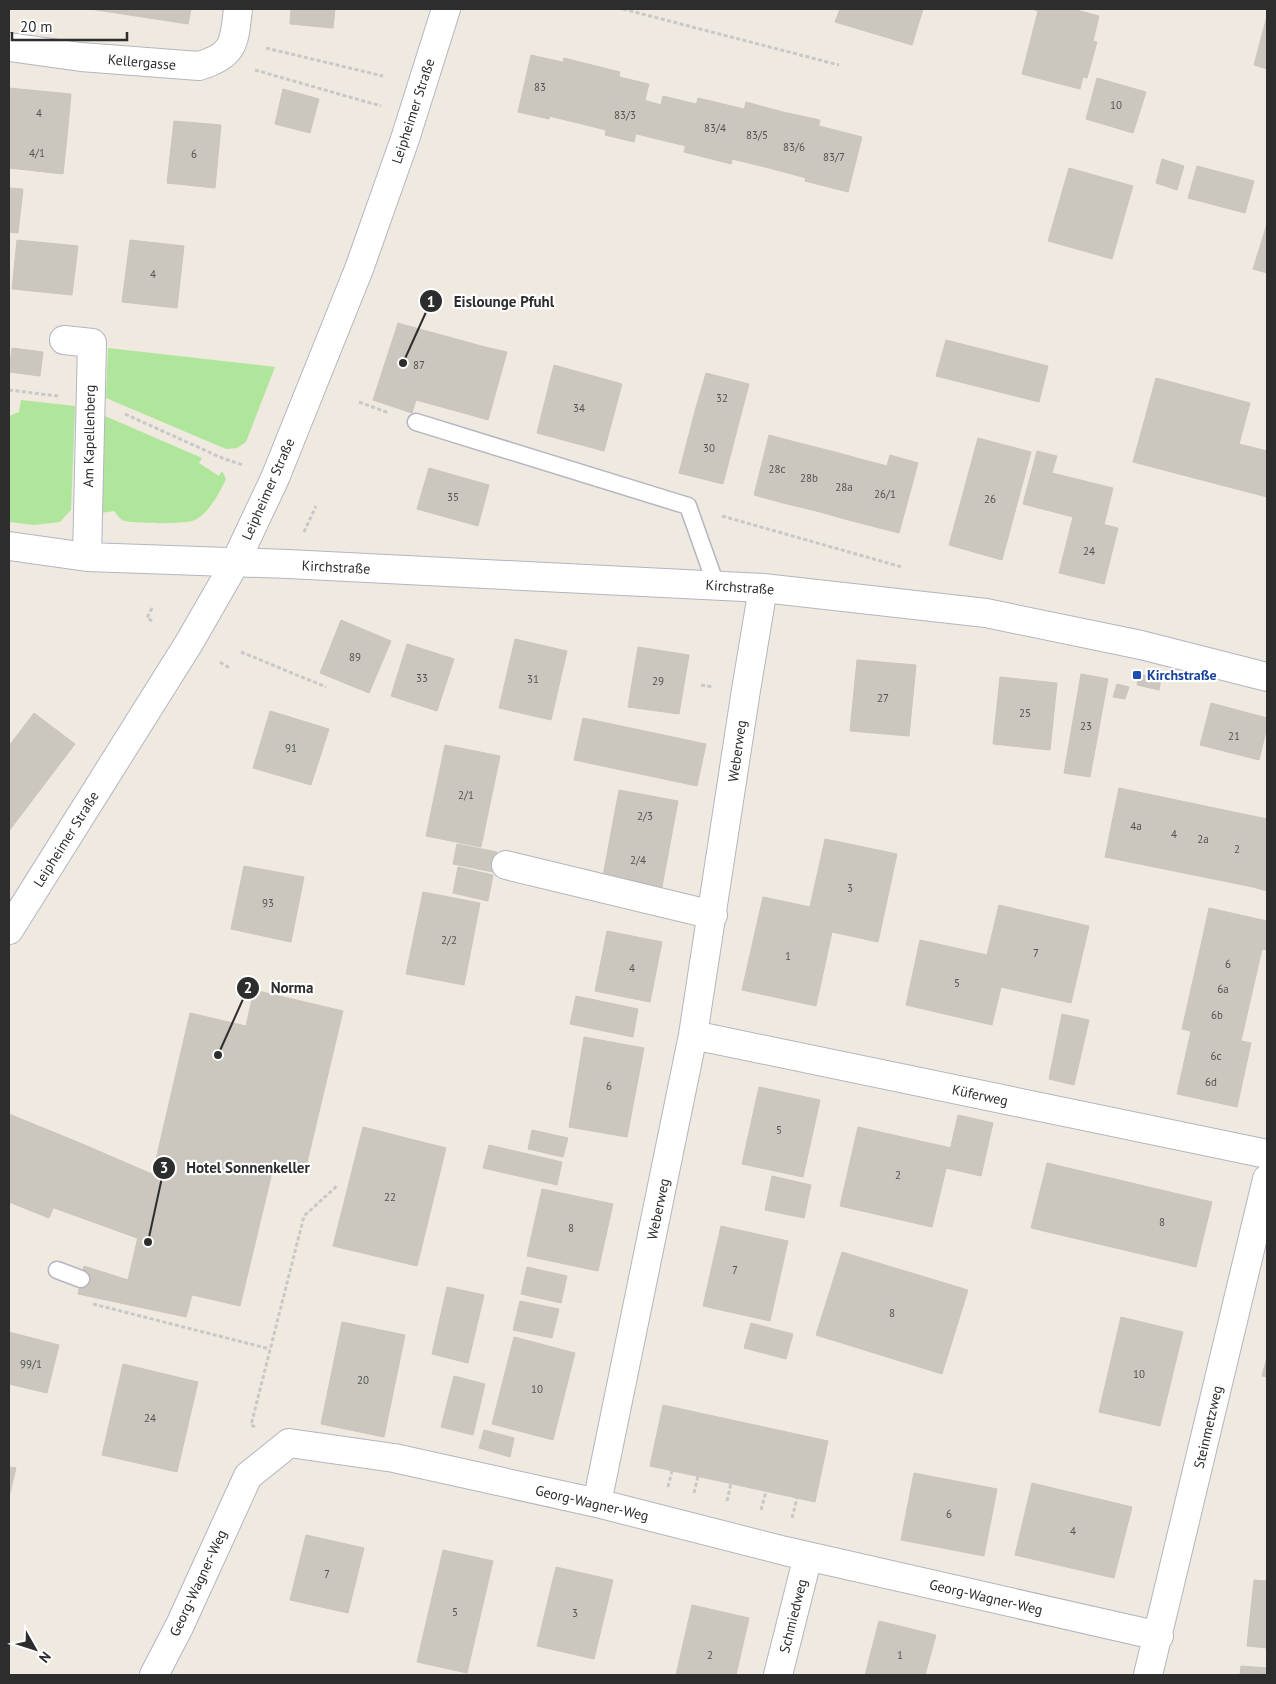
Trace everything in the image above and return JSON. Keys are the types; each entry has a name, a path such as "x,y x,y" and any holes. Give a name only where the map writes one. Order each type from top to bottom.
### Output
{"street":[{"path":"230,46 238,9"},
{"name":"Leipheimer Straße","path":"9,930 188,643 235,563 275,478 359,269 412,116 446,9"},
{"name":"Kellergasse","path":"9,47 81,57 199,66 215,61 230,46"},
{"name":"Am Kapellenberg","path":"64,340 92,343 87,557"},
{"path":"9,546 87,557 235,563"},
{"name":"Kirchstraße","path":"235,563 288,564 763,588 986,613 1141,645 1267,677"},
{"name":"Weberweg","path":"597,1503 693,1036 763,588"},
{"path":"506,865 713,914"},
{"name":"Küferweg","path":"693,1036 1267,1154"},
{"name":"Steinmetzweg","path":"1148,1675 1159,1636 1267,1179"},
{"name":"Georg-Wagner-Weg","path":"154,1675 180,1625 248,1476 288,1443 394,1458 597,1503 808,1556 1159,1636"},
{"name":"Schmiedweg","path":"778,1675 808,1556"}],"lane":[{"path":"416,422 688,506 716,585"},
{"path":"57,1270 81,1279"}],"path":[{"path":"623,9 839,65"},
{"path":"230,46 383,76"},
{"path":"230,46 248,69 412,116"},
{"path":"9,390 67,397"},
{"path":"358,402 416,422"},
{"path":"120,412 222,458 242,465"},
{"path":"688,506 908,569"},
{"path":"152,608 147,618 154,622"},
{"path":"241,652 326,687"},
{"path":"220,662 231,669"},
{"path":"288,1443 251,1425 304,1216 338,1185"},
{"path":"91,1303 270,1349"}],"green space":[{"path":"108,348 275,367 246,442 237,448 226,449 106,398"},
{"path":"21,400 75,406 71,510 60,522 34,525 9,522 9,416 19,412"},
{"path":"105,416 202,458 199,463 219,476 222,471 226,479 203,515 198,519 187,522 156,523 122,520 114,511 101,513"}],"building":[{"path":"90,9 191,9 188,24"},
{"path":"291,9 335,9 333,28 290,24"},
{"path":"840,9 923,9 912,45 835,22"},
{"path":"1032,9 1073,9 1099,16 1093,41 1097,42 1087,78 1083,77 1080,89 1022,74 1038,11"},
{"path":"1267,16 1267,69 1254,65"},
{"path":"531,55 562,62 549,119 518,112"},
{"path":"564,58 592,65 578,123 549,116"},
{"path":"592,65 620,72 606,130 578,123"},
{"path":"619,77 649,84 634,142 605,135"},
{"path":"1097,78 1146,92 1133,133 1086,119"},
{"path":"9,88 71,94 67,137 9,131"},
{"path":"283,89 319,99 310,133 275,124"},
{"path":"663,96 696,104 686,146 653,138"},
{"path":"698,98 744,109 731,164 684,152"},
{"path":"644,100 661,105 653,138 637,134"},
{"path":"746,102 783,112 769,168 732,159"},
{"path":"783,112 820,120 806,178 769,168"},
{"path":"174,121 221,125 215,188 167,183"},
{"path":"819,126 862,137 848,192 805,181"},
{"path":"9,131 67,137 63,174 9,168"},
{"path":"1162,159 1184,166 1177,190 1156,183"},
{"path":"1197,166 1254,181 1245,213 1188,198"},
{"path":"1069,168 1133,186 1112,259 1048,241"},
{"path":"9,188 23,189 18,233 9,232"},
{"path":"1267,224 1267,273 1253,269"},
{"path":"17,240 78,246 72,295 12,289"},
{"path":"130,240 184,246 177,308 122,302"},
{"path":"398,323 401,324 379,402 373,400"},
{"path":"401,324 456,339 438,406 383,391"},
{"path":"456,339 485,347 467,414 438,406"},
{"path":"946,340 1048,366 1039,402 936,376"},
{"path":"485,347 507,352 488,420 467,414"},
{"path":"12,348 43,352 40,376 9,372"},
{"path":"554,365 622,384 604,451 537,433"},
{"path":"706,373 749,384 739,422 695,411"},
{"path":"1156,378 1250,403 1239,444 1267,451 1267,497 1133,462"},
{"path":"383,391 416,400 412,413 379,402"},
{"path":"695,411 739,422 723,484 679,473"},
{"path":"769,435 799,443 783,503 754,495"},
{"path":"978,438 1031,452 1002,560 949,545"},
{"path":"799,443 835,452 820,512 783,503"},
{"path":"1037,451 1057,456 1052,473 1113,488 1104,525 1023,504"},
{"path":"835,452 868,461 852,521 820,512"},
{"path":"890,455 918,463 899,533 852,521 868,461 887,466"},
{"path":"429,468 489,485 478,526 417,509"},
{"path":"1073,517 1118,528 1104,584 1059,573"},
{"path":"341,620 391,641 369,693 320,673"},
{"path":"515,639 567,651 551,720 499,708"},
{"path":"407,644 454,659 437,711 391,696"},
{"path":"638,647 689,655 679,714 628,707"},
{"path":"857,660 916,665 909,736 850,731"},
{"path":"1081,674 1108,679 1090,777 1064,773"},
{"path":"1139,674 1161,679 1159,690 1137,685"},
{"path":"1000,677 1057,683 1050,750 993,744"},
{"path":"1117,684 1129,687 1125,699 1113,697"},
{"path":"1211,703 1267,718 1267,727 1259,760 1200,745"},
{"path":"270,711 329,729 311,785 253,768"},
{"path":"34,713 75,744 9,831 9,746"},
{"path":"583,718 706,744 697,786 574,760"},
{"path":"445,745 500,756 481,847 426,836"},
{"path":"1119,788 1267,819 1253,887 1105,857"},
{"path":"619,790 678,801 670,844 611,833"},
{"path":"1267,820 1267,891 1253,887"},
{"path":"611,833 670,844 662,887 603,876"},
{"path":"825,839 897,854 878,942 832,932 816,1006 742,990 763,897 810,907"},
{"path":"457,844 497,852 493,872 453,864"},
{"path":"244,866 304,877 291,942 231,929"},
{"path":"458,867 493,875 488,901 453,893"},
{"path":"423,892 480,903 464,985 406,974"},
{"path":"999,905 1089,926 1071,1003 1001,987 992,1025 906,1005 920,940 987,955"},
{"path":"1209,908 1267,921 1267,950 1203,936"},
{"path":"607,931 662,942 650,1002 595,991"},
{"path":"1203,936 1262,949 1241,1041 1251,1043 1237,1107 1177,1094 1191,1031 1182,1029"},
{"path":"254,990 343,1011 306,1167 275,1160 240,1306 128,1280 190,1013 246,1026"},
{"path":"576,996 638,1009 633,1037 570,1024"},
{"path":"1062,1014 1089,1020 1074,1085 1049,1079"},
{"path":"584,1037 644,1048 627,1137 569,1127"},
{"path":"759,1087 820,1100 803,1177 742,1164"},
{"path":"9,1114 80,1143 49,1218 9,1202"},
{"path":"958,1115 993,1123 981,1176 946,1168"},
{"path":"363,1127 446,1148 417,1266 333,1246"},
{"path":"858,1127 951,1148 932,1227 840,1206"},
{"path":"532,1130 568,1138 563,1157 528,1149"},
{"path":"80,1143 152,1174 137,1238 54,1208"},
{"path":"489,1145 562,1162 557,1185 483,1168"},
{"path":"1047,1163 1212,1202 1196,1267 1031,1228"},
{"path":"772,1176 811,1185 804,1218 765,1210"},
{"path":"542,1189 613,1204 598,1271 527,1256"},
{"path":"721,1226 788,1241 770,1321 703,1306"},
{"path":"842,1252 968,1290 942,1374 816,1335"},
{"path":"84,1266 128,1280 192,1295 186,1317 78,1294"},
{"path":"527,1267 567,1276 561,1303 521,1294"},
{"path":"447,1287 484,1295 468,1363 432,1354"},
{"path":"520,1301 559,1309 552,1338 513,1330"},
{"path":"1121,1317 1183,1332 1160,1426 1099,1412"},
{"path":"342,1322 405,1335 384,1437 321,1424"},
{"path":"751,1323 793,1334 786,1359 744,1348"},
{"path":"9,1332 59,1345 47,1393 9,1384"},
{"path":"514,1337 575,1353 553,1440 492,1424"},
{"path":"1267,1357 1267,1377 1262,1376"},
{"path":"123,1364 198,1382 177,1472 102,1455"},
{"path":"454,1376 485,1384 473,1435 441,1427"},
{"path":"663,1405 828,1441 815,1502 650,1466"},
{"path":"484,1430 514,1438 510,1457 479,1448"},
{"path":"9,1467 16,1468 9,1497"},
{"path":"914,1473 997,1489 984,1556 901,1540"},
{"path":"1032,1483 1132,1507 1114,1578 1015,1555"},
{"path":"306,1535 364,1548 348,1613 290,1600"},
{"path":"443,1550 493,1561 467,1673 417,1662"},
{"path":"556,1567 613,1580 594,1659 537,1646"},
{"path":"1254,1580 1267,1581 1267,1648 1247,1646"},
{"path":"692,1605 749,1618 736,1675 676,1675"},
{"path":"879,1621 936,1635 925,1675 865,1675"},
{"path":"1241,1666 1267,1668 1267,1675 1240,1675"}],"place":[{"name":"Eislounge Pfuhl","path":"403,363"},
{"name":"Kirchstraße","path":"1137,675"},
{"name":"Norma","path":"218,1055"},
{"name":"Hotel Sonnenkeller","path":"148,1242"}]}
